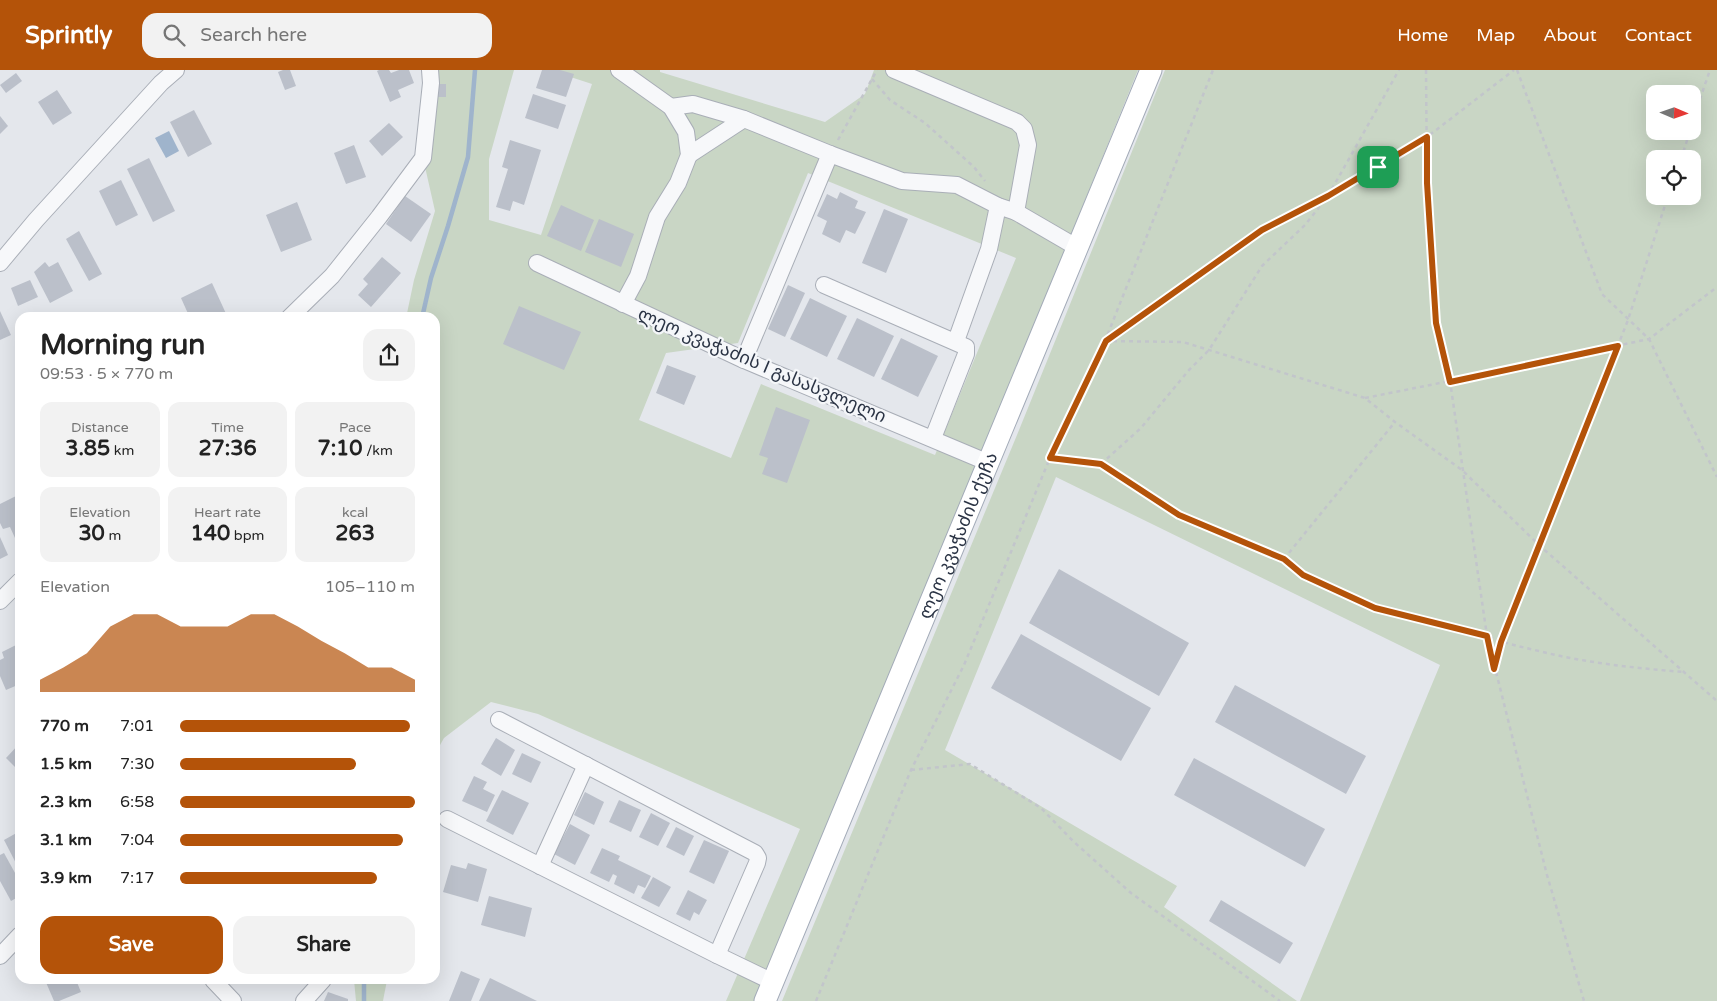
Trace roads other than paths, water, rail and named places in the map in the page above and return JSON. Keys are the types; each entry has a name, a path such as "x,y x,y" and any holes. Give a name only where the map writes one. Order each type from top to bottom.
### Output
{"main road":[{"name":"ლეო კვაჭაძის ქუჩა","path":"769,991 1151,70"}],"street":[{"path":"0,263 36,220 176,70"},
{"path":"295,312 332,276 423,158 432,83 430,70"},
{"path":"619,70 671,107 686,132 689,155 678,183 658,217 638,276 623,304"},
{"path":"894,70 1017,122 1024,129 1028,145 1016,212"},
{"path":"671,107 693,104 744,119 902,181 957,185 998,206 1016,212 1078,248"},
{"path":"689,155 744,119"},
{"path":"744,360 830,154"},
{"path":"956,341 989,249 998,206"},
{"name":"ლეო კვაჭაძის I გასასვლელი","path":"537,263 744,360 989,463"},
{"path":"824,285 966,347 966,354 933,438"},
{"path":"0,600 15,585"},
{"path":"499,720 755,853 758,858 757,863 717,955"},
{"path":"540,866 586,765"},
{"path":"447,819 717,955 769,991"},
{"path":"0,956 15,940"},
{"path":"217,984 232,1001"},
{"path":"304,1001 319,984"}],"water":[{"path":"169,131 179,151 166,158 155,138"}],"waterway":[{"path":"423,312 431,278 468,157 475,70"},
{"path":"364,984 364,1001"}]}
